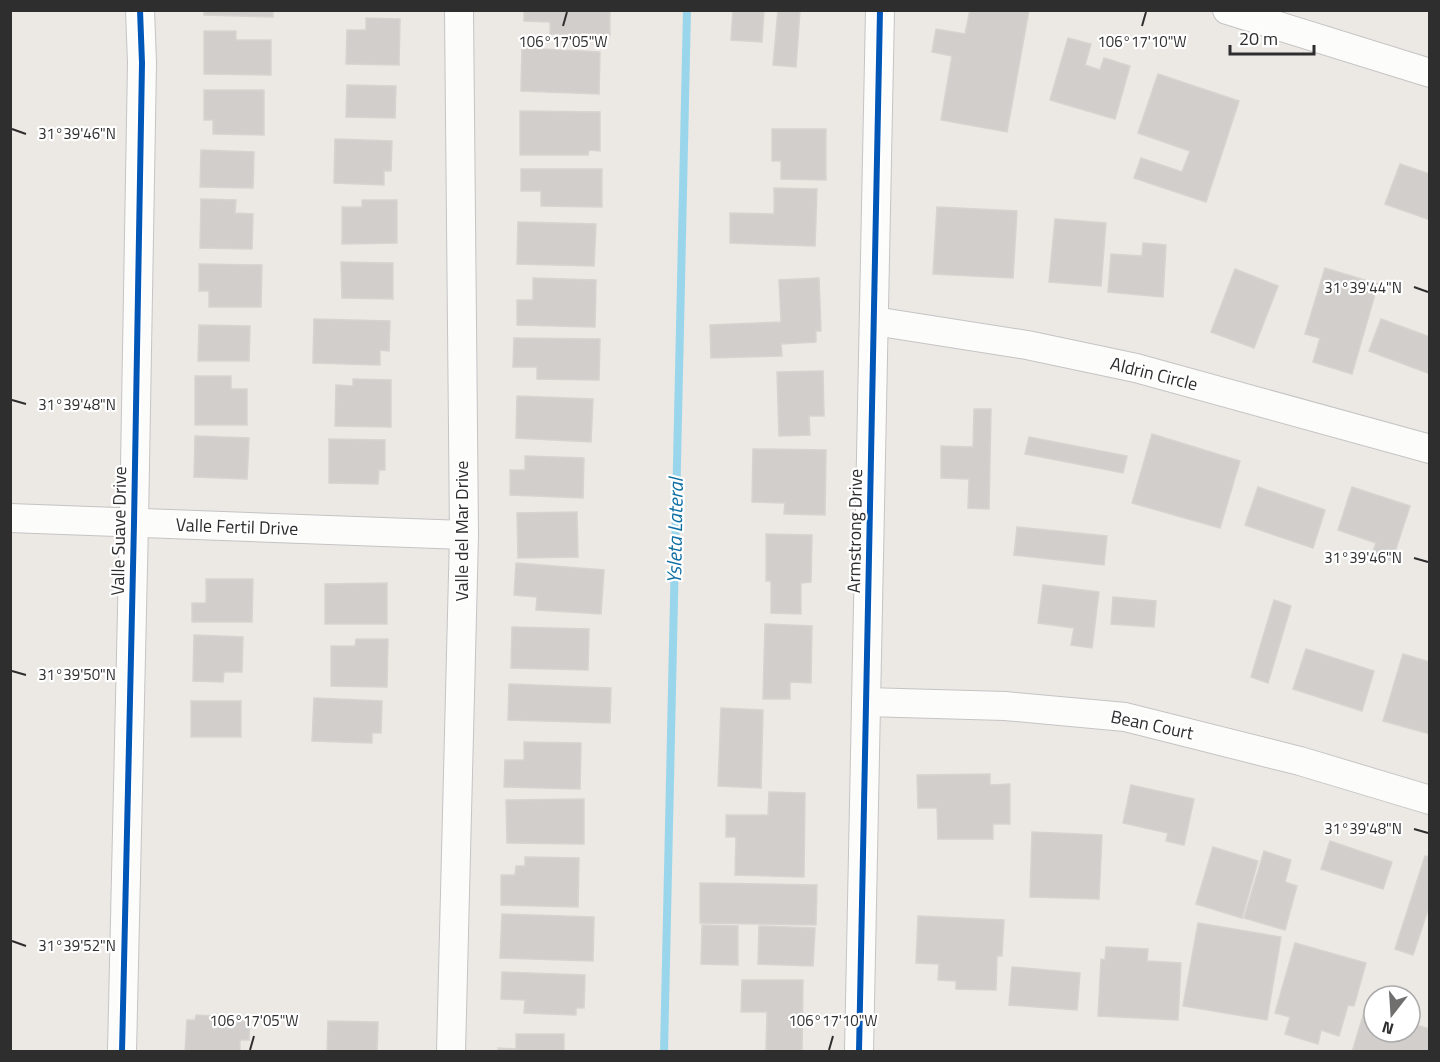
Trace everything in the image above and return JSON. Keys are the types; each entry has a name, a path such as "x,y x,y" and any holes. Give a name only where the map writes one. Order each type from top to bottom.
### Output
{"street":[{"name":"Valle Suave Drive","path":"122,1052 142,63 140,10"},
{"name":"Valle del Mar Drive","path":"452,1052 464,535 459,10"},
{"name":"Armstrong Drive","path":"860,1052 880,10"},
{"path":"1227,10 1430,73"},
{"name":"Aldrin Circle","path":"874,321 1028,345 1136,368 1430,449"},
{"name":"Valle Fertil Drive","path":"10,518 464,535"},
{"name":"Bean Court","path":"866,702 1005,706 1125,717 1300,761 1430,800"}],"building":[{"path":"204,10 273,10 273,17 204,15"},
{"path":"524,10 610,10 610,35 550,34 550,22 524,21"},
{"path":"733,10 764,10 762,42 731,40"},
{"path":"778,10 800,10 796,67 773,65"},
{"path":"970,10 1029,10 1007,132 941,120 952,56 932,52 936,29 965,34"},
{"path":"366,18 400,19 399,65 346,64 347,30 366,30"},
{"path":"204,31 236,31 236,40 271,40 271,75 204,74"},
{"path":"1068,38 1091,44 1085,65 1100,70 1104,58 1130,66 1115,119 1050,100"},
{"path":"522,48 600,52 599,94 521,91"},
{"path":"1158,74 1239,101 1206,202 1134,178 1141,158 1182,172 1190,151 1138,133"},
{"path":"347,85 396,86 395,118 346,117"},
{"path":"204,90 264,90 264,135 213,134 213,120 204,120"},
{"path":"520,111 600,112 600,151 589,150 588,155 520,155"},
{"path":"772,129 826,129 826,180 781,179 781,161 772,161"},
{"path":"335,139 392,141 391,171 384,171 384,185 334,183"},
{"path":"201,150 254,152 253,188 200,187"},
{"path":"1400,164 1430,174 1430,220 1385,204"},
{"path":"521,169 602,169 602,207 541,206 541,191 521,191"},
{"path":"774,188 817,189 815,246 730,243 730,213 774,214"},
{"path":"201,199 236,200 235,213 253,214 252,249 200,248"},
{"path":"362,200 397,200 397,243 342,244 342,207 362,207"},
{"path":"937,207 1017,211 1013,278 933,274"},
{"path":"1055,219 1106,223 1101,286 1049,282"},
{"path":"518,222 596,224 594,266 517,264"},
{"path":"1143,243 1166,245 1163,297 1108,292 1111,254 1142,256"},
{"path":"341,262 393,263 393,299 342,298"},
{"path":"199,264 262,265 261,307 209,307 209,291 199,291"},
{"path":"1325,268 1378,284 1352,374 1313,362 1320,338 1305,334"},
{"path":"1235,269 1278,286 1254,348 1211,332"},
{"path":"533,278 596,280 595,327 517,325 517,300 533,300"},
{"path":"819,278 821,331 816,331 816,342 781,344 782,356 711,358 710,325 781,322 779,280"},
{"path":"314,319 390,321 389,351 380,350 380,365 313,363"},
{"path":"1381,319 1430,337 1430,374 1369,351"},
{"path":"199,325 250,326 249,361 198,361"},
{"path":"514,338 600,339 599,380 537,379 537,367 513,367"},
{"path":"823,371 824,416 809,416 810,435 779,436 777,372"},
{"path":"195,376 231,376 231,389 247,389 247,425 195,425"},
{"path":"353,379 391,380 391,427 335,426 336,385 353,386"},
{"path":"517,396 593,399 591,442 516,438"},
{"path":"974,409 991,409 989,509 968,508 969,479 941,478 941,446 973,447"},
{"path":"1152,434 1240,461 1220,528 1132,503"},
{"path":"195,436 249,438 247,479 194,477"},
{"path":"1029,437 1127,456 1123,473 1025,454"},
{"path":"329,439 385,440 385,470 379,470 378,484 329,483"},
{"path":"753,449 826,450 825,515 784,514 785,503 752,502"},
{"path":"525,456 584,458 583,498 510,495 510,470 525,470"},
{"path":"1258,487 1325,510 1313,548 1245,525"},
{"path":"1352,487 1410,506 1392,561 1372,554 1376,543 1338,530"},
{"path":"577,512 578,557 518,558 517,513"},
{"path":"1017,527 1107,536 1104,565 1014,555"},
{"path":"766,534 812,535 811,582 801,583 801,614 771,613 771,581 766,581"},
{"path":"516,563 604,570 601,614 536,610 537,597 514,595"},
{"path":"206,579 253,579 252,622 192,622 192,603 206,603"},
{"path":"387,583 387,624 325,624 325,584"},
{"path":"1043,585 1099,592 1092,648 1071,645 1074,628 1038,623"},
{"path":"1113,597 1156,601 1154,627 1111,624"},
{"path":"1274,600 1291,606 1268,683 1251,677"},
{"path":"765,624 812,626 811,683 790,682 790,699 763,699"},
{"path":"512,627 589,629 588,670 511,668"},
{"path":"194,635 243,637 242,672 224,672 223,682 193,681"},
{"path":"356,639 388,639 387,687 331,686 331,646 355,646"},
{"path":"1306,649 1374,671 1362,711 1293,689"},
{"path":"1403,654 1430,662 1430,734 1383,721"},
{"path":"509,684 611,688 610,723 508,720"},
{"path":"314,698 382,701 381,733 372,733 372,743 312,741"},
{"path":"191,701 241,701 241,737 191,737"},
{"path":"721,708 763,710 761,788 718,786"},
{"path":"524,742 581,743 580,789 504,787 505,760 524,760"},
{"path":"990,774 990,785 1010,784 1010,824 993,824 993,839 938,839 937,808 918,808 917,775"},
{"path":"1131,785 1194,799 1184,845 1166,841 1168,833 1123,823"},
{"path":"769,792 805,793 804,877 735,875 736,837 726,837 726,815 768,815"},
{"path":"584,799 584,844 507,843 506,800"},
{"path":"1032,832 1102,835 1099,899 1030,897"},
{"path":"1330,841 1392,862 1383,889 1321,869"},
{"path":"1213,847 1258,861 1242,918 1196,904"},
{"path":"1264,851 1291,860 1285,882 1297,886 1285,930 1244,918"},
{"path":"1425,856 1430,857 1430,904 1413,955 1395,949"},
{"path":"525,857 579,858 578,907 501,905 501,875 515,875 516,866 525,866"},
{"path":"700,883 817,885 816,925 700,923"},
{"path":"502,914 594,917 593,961 500,958"},
{"path":"918,916 1004,920 1002,956 997,956 996,990 956,989 956,981 938,980 939,964 916,963"},
{"path":"1198,923 1281,937 1267,1020 1183,1006"},
{"path":"702,925 738,926 738,965 701,964"},
{"path":"759,926 815,928 813,966 758,964"},
{"path":"1295,943 1366,963 1354,1006 1348,1005 1339,1036 1321,1030 1318,1044 1285,1034 1290,1017 1275,1013"},
{"path":"1106,947 1148,949 1147,961 1181,963 1178,1020 1098,1016 1101,959 1105,960"},
{"path":"1012,967 1080,973 1077,1010 1009,1005"},
{"path":"502,972 585,975 584,1008 576,1008 576,1015 524,1013 525,1000 501,999"},
{"path":"742,980 803,980 802,1051 766,1051 767,1012 741,1012"},
{"path":"196,1015 250,1018 249,1040 240,1040 240,1052 185,1052 187,1020 195,1020"},
{"path":"1362,1019 1362,1044 1422,1044 1422,1027 1430,1029 1430,1052 1352,1052"},
{"path":"328,1021 378,1022 377,1052 327,1052"},
{"path":"516,1034 564,1034 564,1052 498,1052 498,1048 516,1049"}],"waterway":[{"name":"Ysleta Lateral","path":"664,1052 687,10"}],"cycle path":[{"path":"122,1052 142,63 140,10"},
{"path":"859,1052 880,10"}]}
